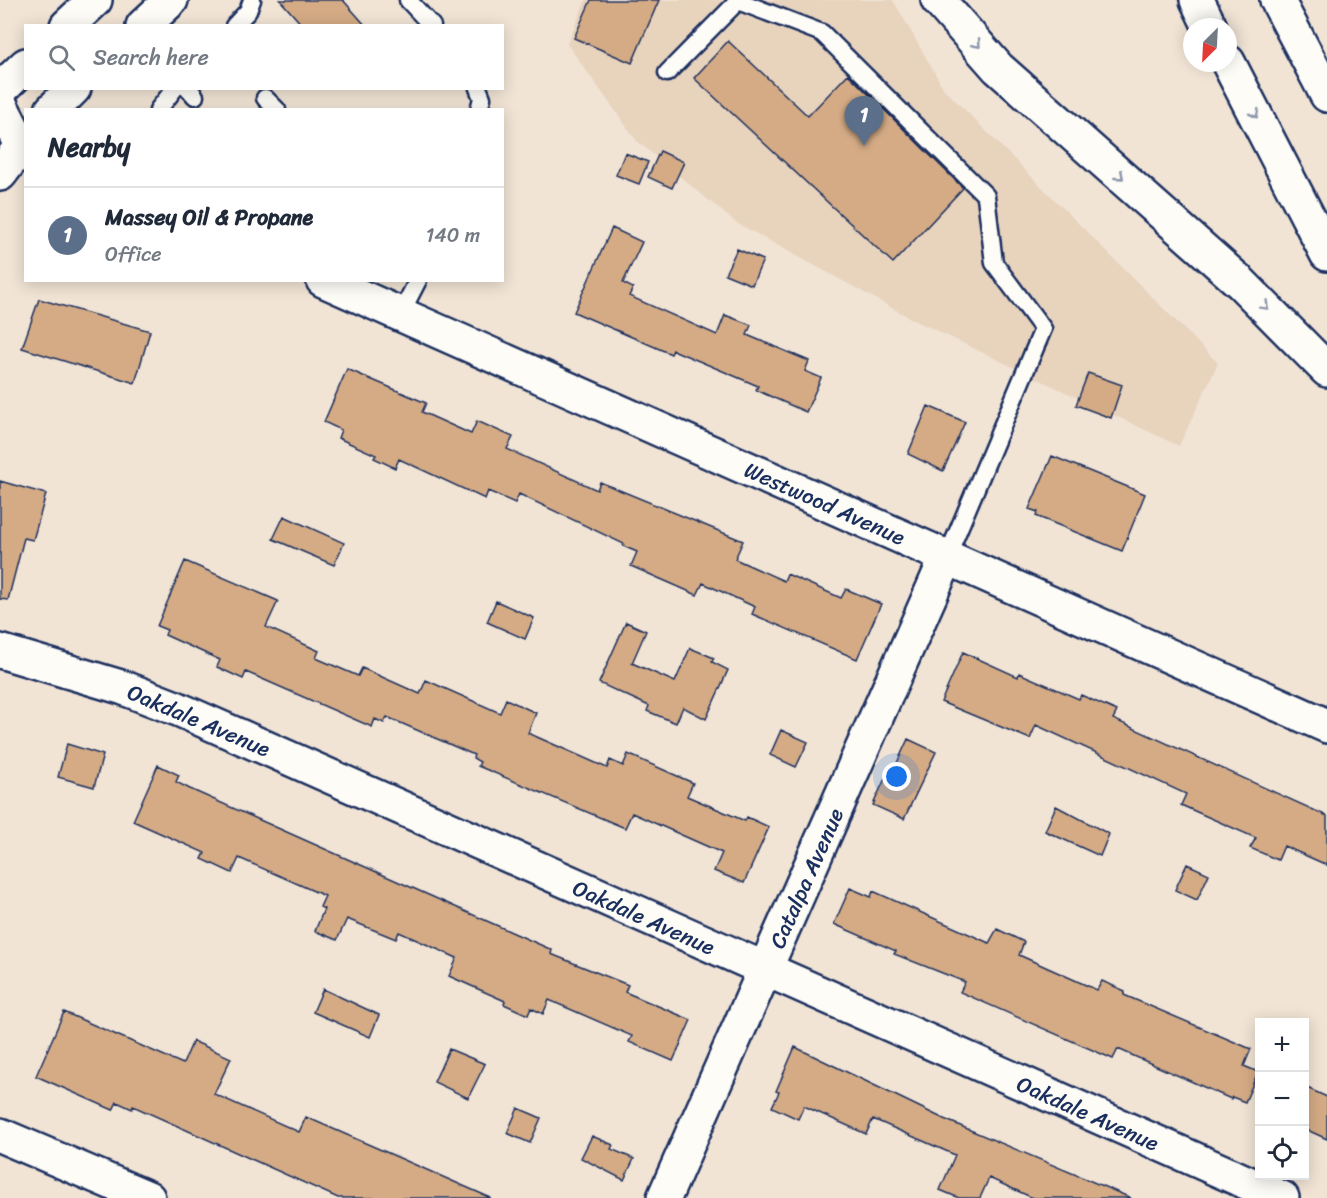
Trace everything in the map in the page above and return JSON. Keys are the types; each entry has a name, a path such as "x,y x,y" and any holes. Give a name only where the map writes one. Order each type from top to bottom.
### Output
{"main road":[{"path":"69,24 95,0"},
{"path":"145,24 171,0"},
{"path":"938,0 998,68 1241,283 1327,370"},
{"path":"1197,0 1206,18"},
{"path":"1277,0 1327,95"},
{"path":"0,90 24,67"},
{"path":"1233,72 1327,254"},
{"path":"54,108 72,90"},
{"path":"0,104 18,141 0,174"},
{"name":"Westwood Avenue","path":"327,282 1327,726"},
{"name":"Catalpa Avenue","path":"664,1198 947,557"},
{"name":"Oakdale Avenue","path":"0,651 124,688 178,709 765,971 1282,1198"},
{"path":"0,1135 148,1198"}],"lane":[{"path":"236,24 248,11 252,0"},
{"path":"408,0 430,24"},
{"path":"667,73 738,1 822,33 986,196 994,263 1043,329 947,557"},
{"path":"160,108 173,90"},
{"path":"479,90 482,98 480,108"},
{"path":"399,315 417,282"}],"shaded area":[{"path":"586,0 893,0 944,89 1218,363 1179,446 916,321 735,222 637,141 567,44"}],"building":[{"path":"280,0 343,0 364,24 301,24"},
{"path":"591,0 659,0 632,63 574,38"},
{"path":"728,41 808,116 848,74 963,188 893,263 694,78"},
{"path":"660,151 684,162 672,188 648,177"},
{"path":"625,153 648,162 639,184 616,175"},
{"path":"612,228 642,242 623,283 633,288 629,296 717,335 725,315 751,325 747,335 809,361 805,371 821,378 806,412 756,390 758,386 673,350 671,354 574,312"},
{"path":"737,249 763,260 752,285 725,274"},
{"path":"39,299 150,331 135,383 22,348"},
{"path":"347,369 426,403 422,412 471,434 477,421 513,437 507,449 597,490 600,482 743,541 735,559 784,581 787,574 841,598 846,589 881,604 857,659 752,614 755,607 703,583 697,595 631,566 637,552 519,494 515,503 488,491 485,499 399,459 395,468 374,458 376,455 338,438 341,430 324,422"},
{"path":"1088,373 1122,385 1111,418 1076,405"},
{"path":"928,406 965,422 943,471 908,454"},
{"path":"1052,456 1145,494 1122,551 1036,516 1038,512 1029,509"},
{"path":"0,481 46,494 33,540 24,538 8,600 0,599"},
{"path":"284,516 344,543 334,565 273,539"},
{"path":"185,561 278,601 266,627 319,651 316,658 358,676 362,668 420,694 426,680 500,713 506,699 536,713 528,733 607,768 610,760 623,766 628,754 693,783 687,796 745,821 747,817 769,827 744,883 714,871 722,853 632,813 625,828 478,766 480,762 473,758 474,755 387,717 384,723 375,719 372,727 246,672 243,679 217,667 220,660 165,635 167,630 157,626"},
{"path":"496,601 534,618 525,639 487,622"},
{"path":"626,622 646,631 632,663 675,682 690,648 714,658 712,662 728,670 706,719 683,707 676,723 647,711 649,706 599,683"},
{"path":"963,652 1018,677 1019,673 1079,699 1081,695 1117,711 1113,719 1327,816 1327,865 1284,846 1278,860 1250,848 1256,838 1181,805 1186,794 1036,725 1030,739 941,702"},
{"path":"781,730 808,742 796,767 770,755"},
{"path":"908,739 936,752 904,819 873,805 887,774 891,776"},
{"path":"67,744 103,755 94,787 58,777"},
{"path":"158,765 179,775 176,782 190,789 552,950 551,954 628,985 625,992 691,1020 673,1061 629,1042 632,1036 549,1000 543,1014 531,1008 528,1015 504,1004 505,1001 449,976 457,958 399,932 396,939 347,919 337,940 315,931 324,909 320,907 325,896 239,858 232,873 202,859 205,853 133,821"},
{"path":"1056,806 1109,834 1100,856 1045,831"},
{"path":"1187,864 1209,874 1197,900 1175,890"},
{"path":"850,888 871,897 873,891 989,943 997,929 1024,942 1019,955 1097,990 1102,981 1125,991 1124,995 1251,1049 1244,1066 1255,1071 1255,1079 1245,1102 1232,1097 1231,1099 1118,1049 1113,1059 960,992 965,982 894,954 896,951 834,924"},
{"path":"323,989 379,1015 370,1037 313,1012"},
{"path":"64,1012 183,1064 193,1041 231,1058 214,1094 299,1132 306,1117 491,1198 338,1198 133,1106 132,1109 117,1102 113,1110 36,1076"},
{"path":"795,1047 944,1119 1131,1198 1033,1198 989,1178 980,1198 959,1198 940,1190 955,1155 873,1119 866,1134 804,1106 798,1119 772,1107 779,1092 776,1091"},
{"path":"449,1049 485,1064 468,1098 434,1082"},
{"path":"1309,1089 1327,1097 1327,1139 1309,1131"},
{"path":"518,1108 541,1118 530,1143 507,1133"},
{"path":"592,1136 613,1145 611,1149 634,1159 624,1180 581,1158"}],"place":[{"name":"Massey Oil & Propane","path":"864,146"}]}
